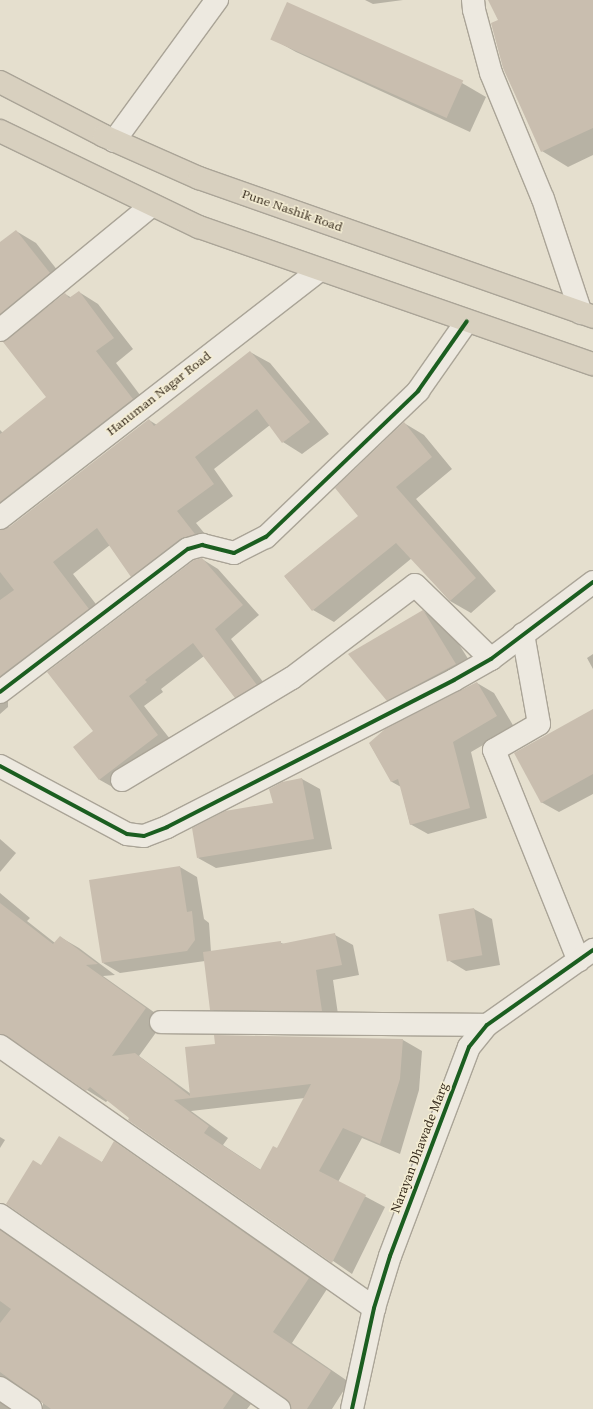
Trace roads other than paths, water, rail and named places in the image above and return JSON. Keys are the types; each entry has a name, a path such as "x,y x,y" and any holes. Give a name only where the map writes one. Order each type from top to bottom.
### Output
{"highway":[{"name":"Pune Nashik Road","path":"0,82 114,141 199,178 587,315"},
{"path":"3,138 199,227 319,271 593,364"}],"street":[{"path":"114,141 217,0"},
{"path":"474,0 474,10 491,73 543,199 587,315"},
{"path":"0,330 151,206"},
{"name":"Hanuman Nagar Road","path":"0,518 319,271"},
{"path":"0,692 188,549 202,545 234,553 266,537 418,391 467,320"},
{"path":"0,766 126,834 144,836 174,823 491,659 593,582"},
{"path":"122,780 292,678 415,585 491,659"},
{"path":"523,634 538,724 494,750 586,956"},
{"name":"Narayan Dhawade Marg","path":"352,1409 374,1308 390,1256 469,1047 487,1025 586,956"},
{"path":"161,1022 487,1025"},
{"path":"0,1046 374,1308"},
{"path":"0,1215 279,1409"},
{"path":"0,1388 31,1409"}]}
